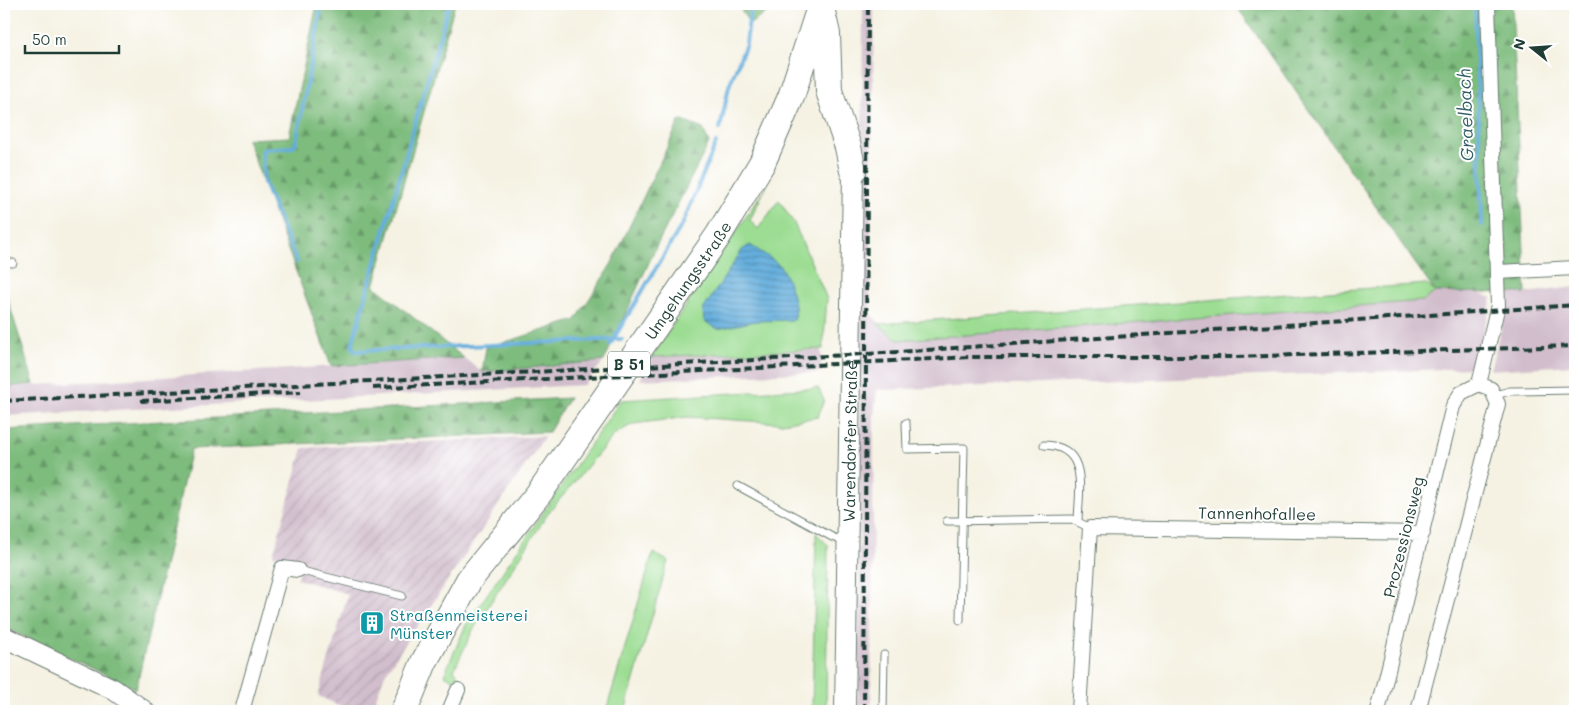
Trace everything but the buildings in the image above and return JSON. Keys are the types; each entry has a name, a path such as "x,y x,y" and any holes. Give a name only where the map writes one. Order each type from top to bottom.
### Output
{"highway":[{"name":"Umgehungsstraße","path":"404,711 424,662 469,580 540,492 718,236 767,153 792,96 821,6"},
{"path":"821,6 827,34 829,91 848,147 853,171"},
{"name":"Umgehungsstraße","path":"420,711 429,689 471,611 512,548 540,492"},
{"path":"388,711 412,657 469,580"}],"main road":[{"name":"Warendorfer Straße","path":"846,711 853,171"},
{"path":"4,637 113,689 144,711"}],"street":[{"path":"1418,711 1498,404 1491,389 1479,384 1498,305 1488,4"},
{"path":"1498,272 1575,268"},
{"name":"Prozessionsweg","path":"1378,711 1453,406 1461,393 1479,384"},
{"path":"1079,711 1090,528"},
{"name":"Tannenhofallee","path":"1090,528 1423,533"},
{"path":"242,711 282,568 298,570"},
{"path":"449,711 458,690"}],"lane":[{"path":"4,262 13,263"},
{"path":"1495,395 1510,391 1575,390"},
{"path":"906,423 906,449 964,448 960,620"},
{"path":"1044,445 1054,445 1068,450 1076,461 1079,473 1078,521"},
{"path":"738,486 832,537 849,543"},
{"name":"Tannenhofallee","path":"947,521 1072,519 1090,528"},
{"path":"298,570 402,596"},
{"path":"883,711 884,655"}],"shaded area":[{"path":"863,4 874,4 870,314 897,339 1423,301 1435,292 1476,291 1492,298 1474,368 877,390 874,416 871,711 858,711"},
{"path":"1575,287 1575,365 1490,370 1510,293"},
{"path":"821,350 821,372 640,380 652,357"},
{"path":"464,358 482,372 604,361 584,385 4,416 4,387"},
{"name":"Straßenmeisterei Münster","path":"545,436 385,674 371,711 352,711 318,696 348,594 297,579 302,562 273,555 303,448"}],"green space":[{"path":"317,4 455,4 374,286 464,358 331,366 247,139 289,137"},
{"path":"737,4 779,4 750,24"},
{"path":"1235,4 1512,4 1526,293 1435,292"},
{"path":"680,120 703,129 709,143 657,245 604,361 482,372 486,348 576,320 612,263"},
{"path":"767,185 750,220 758,229 779,200 794,223 827,299 823,349 652,357 739,228"},
{"path":"1426,284 1435,292 1423,301 898,340 878,324"},
{"path":"4,287 34,384 4,387"},
{"path":"818,388 824,400 818,417 782,423 688,417 633,424 615,434 549,512 473,630 454,670 467,686 444,675 466,625 621,400"},
{"path":"569,398 549,432 191,449 136,689 4,627 4,430"},
{"path":"816,533 828,545 826,711 812,711"},
{"path":"653,553 668,561 625,711 606,711"}],"water":[{"path":"750,245 772,259 782,270 794,301 794,320 756,321 718,329 704,321 703,310 742,250"}],"waterway":[{"path":"297,262 264,183 262,152 264,149 293,147 296,142 322,4"},
{"path":"449,4 352,345 355,351 622,339"},
{"path":"720,129 729,86 746,44 751,4"},
{"name":"Graelbach","path":"1475,4 1482,225"},
{"path":"610,345 683,223 716,143"}],"railway":[{"path":"864,711 868,4"},
{"path":"4,401 883,353 1575,305"},
{"path":"373,388 970,357 1234,357 1575,346"},
{"path":"141,401 301,392"}],"place":[{"name":"Straßenmeisterei Münster","path":"372,623"}]}
